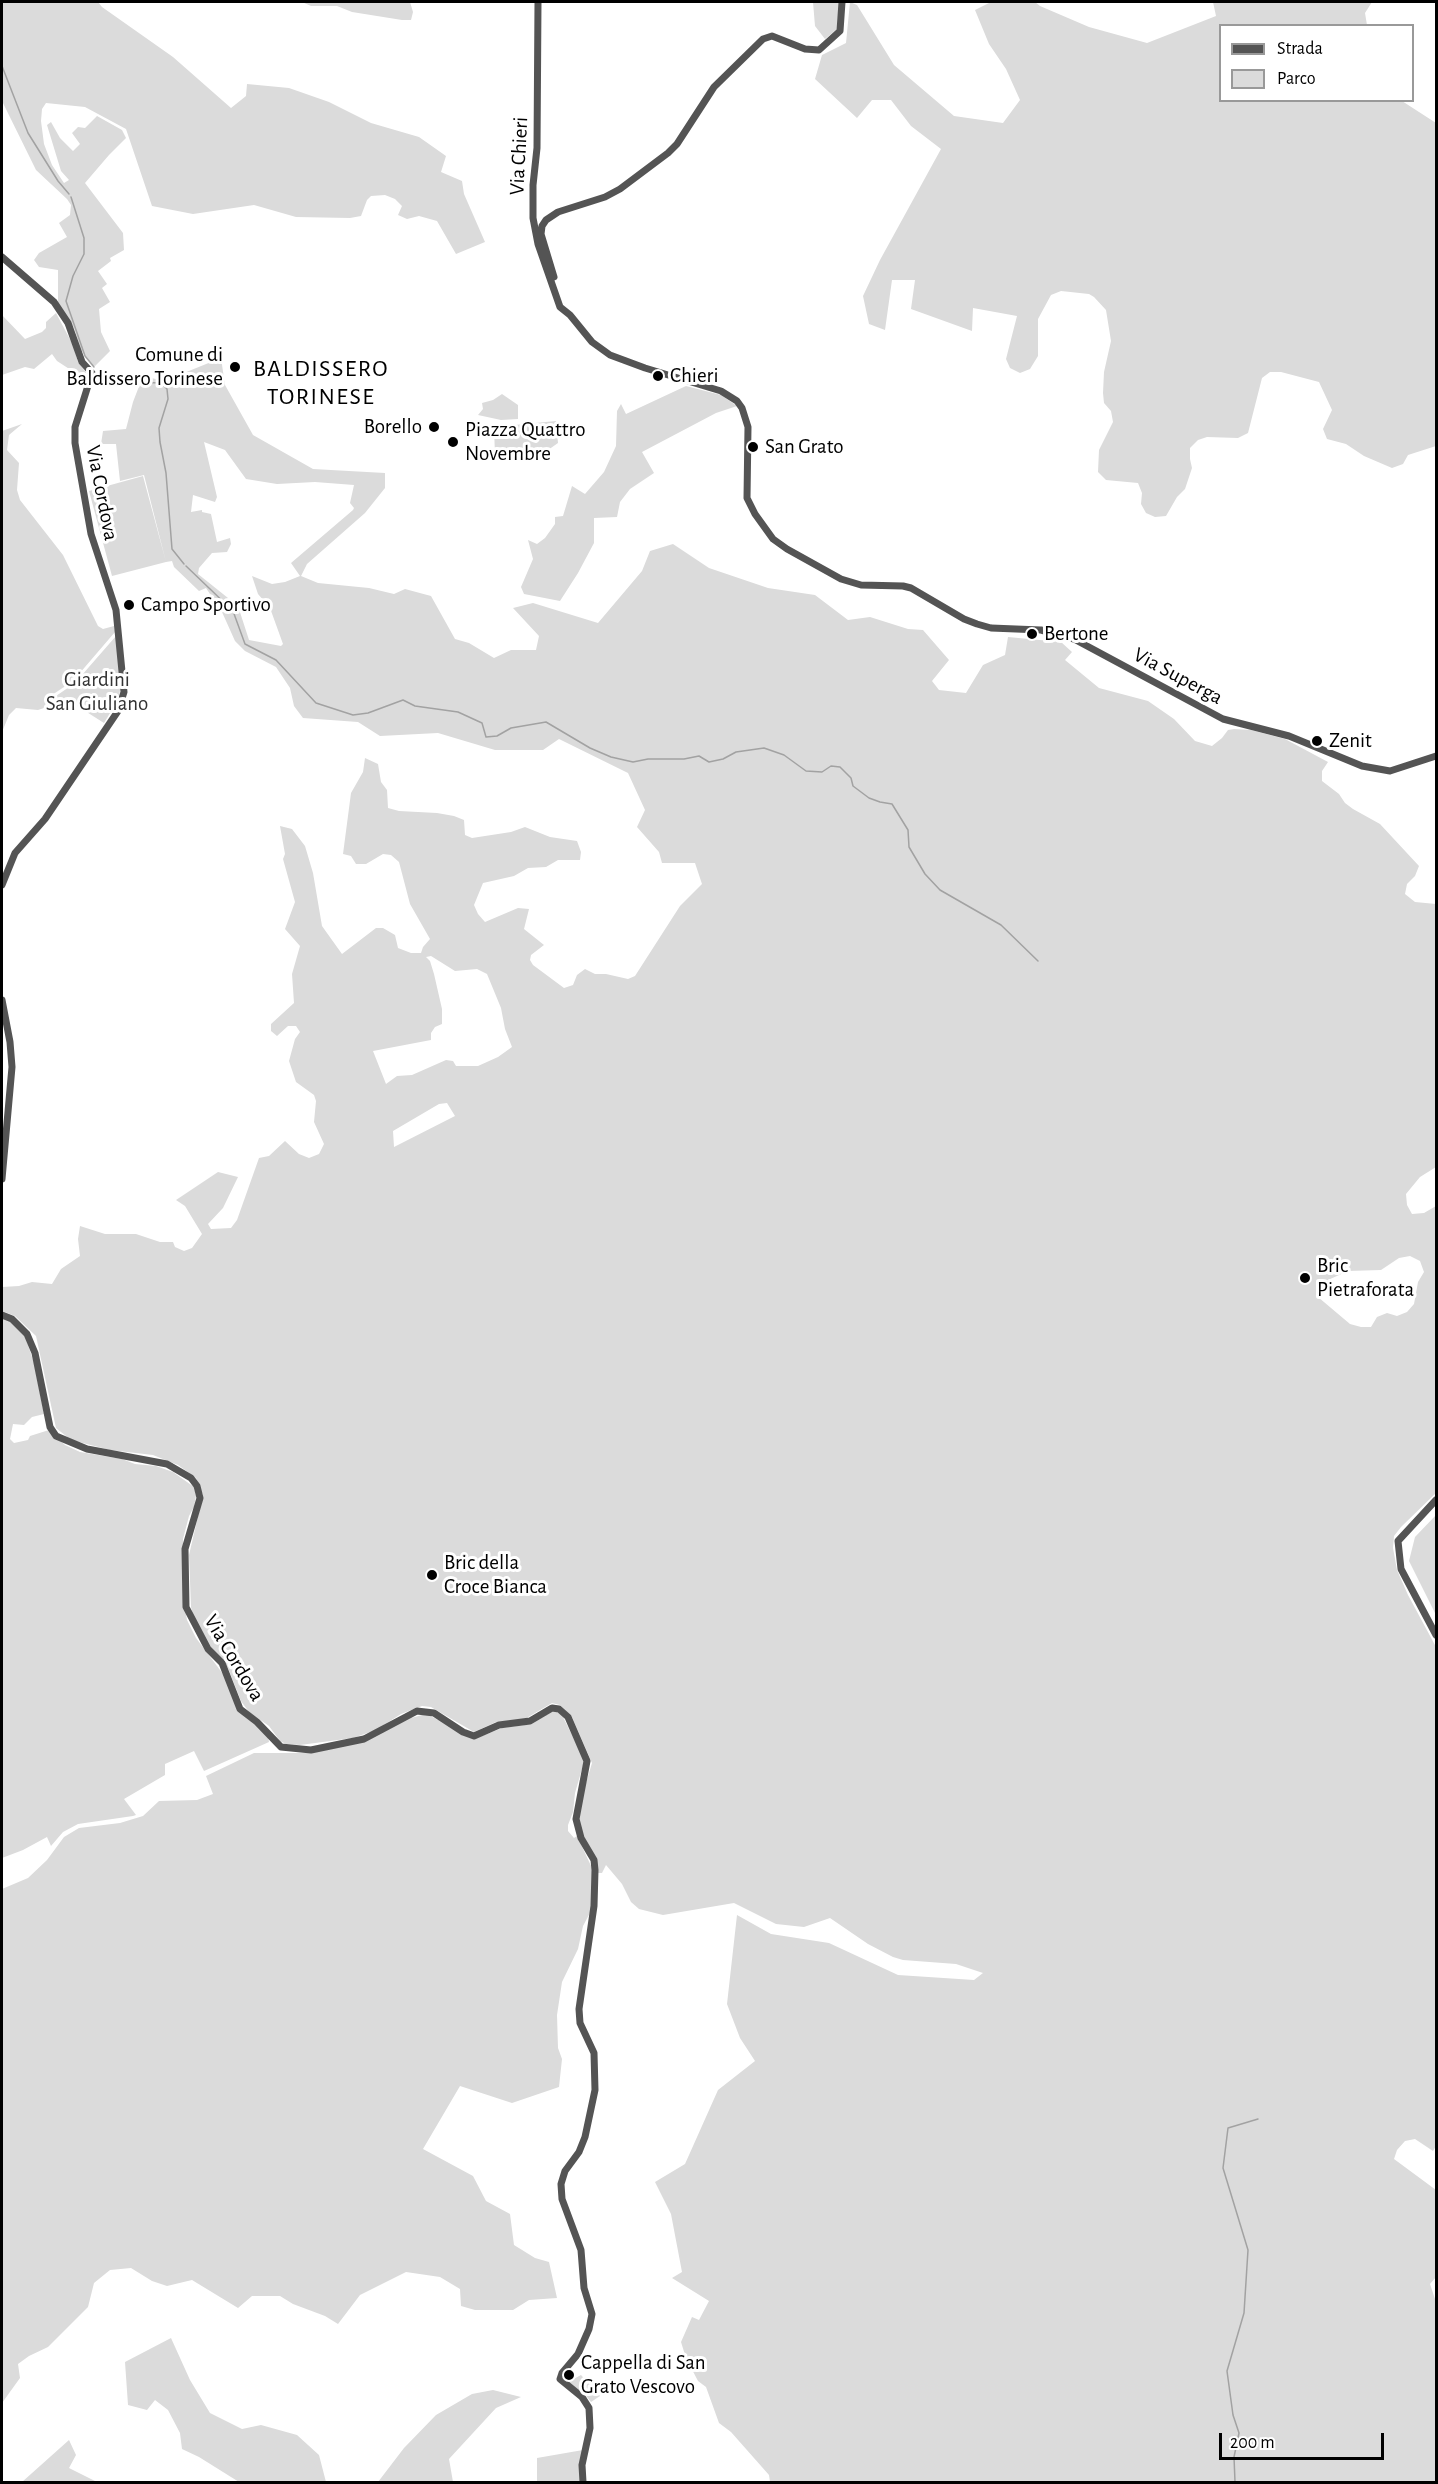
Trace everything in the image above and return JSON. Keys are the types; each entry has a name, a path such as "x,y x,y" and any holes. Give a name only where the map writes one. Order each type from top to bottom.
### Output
{"street":[{"name":"Via Chieri","path":"538,2 537,148 533,185 533,218 538,244 560,307"},
{"path":"554,288 555,279 541,234 546,220 558,212 605,197 620,189 668,153 677,144 714,87 763,39 772,36 805,50 819,50 840,31 842,2"},
{"name":"Via Cordova","path":"2,257 54,302 68,323 82,362 92,374 75,427 75,443 91,534 114,598 124,692 120,707 45,819 15,853 2,885"},
{"name":"Via Superga","path":"560,307 570,315 592,342 610,355 720,391 737,401 742,408 748,428 746,486 747,498 755,514 773,539 841,579 861,585 911,588 964,619 991,628 1041,630 1074,639 1223,720 1289,736 1362,766 1390,771 1437,756"},
{"path":"2,1000 12,1067 2,1179"},
{"name":"Via Cordova","path":"2,1315 12,1319 27,1334 35,1353 50,1427 57,1436 87,1449 167,1464 191,1478 197,1486 200,1498 185,1549 186,1607 208,1649 222,1663 240,1709 281,1747 311,1750 364,1739 417,1711 434,1713 463,1732 474,1736 499,1725 530,1721 552,1708 559,1709 568,1717 586,1761 576,1819 581,1838 594,1860 596,1870 594,1906 579,2009 580,2024 594,2053 596,2075 585,2137 579,2152 565,2171 561,2191 565,2210 581,2250 584,2288 592,2314 589,2329 578,2354 562,2373 560,2379 582,2397 589,2408 590,2428 582,2465 584,2482"},
{"path":"1437,1500 1398,1541 1401,1569 1437,1635"}],"green space":[{"path":"2,2 98,2 173,57 231,108 246,96 247,84 289,88 329,102 371,123 419,137 446,156 441,172 462,181 464,194 485,242 456,254 437,221 419,216 407,219 398,215 402,206 395,199 385,195 371,196 361,216 350,218 296,217 254,205 193,214 152,206 126,129 85,107 46,103 42,109 41,121 44,144 52,165 64,183 69,180 61,171 47,125 51,122 60,138 73,151 80,144 72,133 78,127 85,128 97,116 122,130 126,138 85,183 123,233 124,250 110,258 111,261 98,271 107,284 102,288 110,302 99,309 101,332 110,351 95,366 92,365 81,350 74,328 58,303 58,270 39,267 34,260 39,253 67,237 59,223 70,215 71,205 36,170 2,101"},
{"path":"302,2 410,2 413,12 411,20 402,20 352,12 337,6 311,6"},
{"path":"813,2 839,2 837,29 825,39 815,26"},
{"path":"850,2 857,5 894,65 954,116 1003,123 1020,100 1006,69 989,44 975,10 991,2 1035,2 1089,27 1147,43 1216,16 1213,2 1372,2 1365,13 1367,24 1219,24 1219,102 1404,102 1436,123 1436,446 1408,455 1403,464 1392,468 1364,456 1346,444 1327,439 1323,429 1332,410 1319,382 1281,372 1270,372 1262,378 1248,433 1238,438 1207,437 1198,440 1190,448 1192,468 1185,489 1177,497 1166,516 1155,517 1146,513 1141,504 1142,493 1138,483 1106,480 1098,472 1099,450 1113,422 1111,411 1104,403 1103,393 1104,372 1111,341 1106,310 1094,297 1089,294 1061,291 1051,295 1038,319 1038,356 1030,369 1020,373 1010,368 1006,359 1017,316 973,308 972,331 911,309 915,280 892,280 885,330 869,324 863,296 880,260 941,149 911,126 891,100 872,100 857,118 815,79 822,55 846,43"},
{"path":"56,313 73,345 78,362 88,375 77,374 57,361 52,354 34,369 25,367 2,375 2,315 25,339 42,332 46,328 46,322"},
{"path":"221,358 225,385 253,435 313,469 385,473 385,488 365,513 307,564 301,576 318,583 369,588 394,594 405,589 431,596 455,639 469,643 494,658 511,650 536,650 539,636 513,608 533,603 598,623 642,571 650,551 673,544 709,568 768,588 815,595 848,620 870,617 908,629 923,630 949,660 932,681 939,690 966,693 983,665 1005,655 1008,637 1061,642 1072,652 1065,660 1099,688 1148,701 1174,719 1195,741 1212,746 1228,730 1251,730 1285,739 1328,762 1322,771 1322,781 1353,809 1380,824 1419,866 1415,876 1407,884 1405,894 1415,902 1436,904 1436,1167 1420,1177 1406,1194 1407,1205 1412,1214 1424,1213 1436,1206 1436,1493 1401,1527 1394,1536 1393,1548 1397,1570 1436,1647 1436,2146 1433,2151 1415,2139 1405,2141 1397,2150 1394,2159 1436,2190 1436,2277 1430,2284 1436,2302 1436,2482 770,2482 769,2475 731,2432 719,2423 706,2387 698,2381 686,2358 681,2342 692,2317 699,2320 709,2301 672,2278 682,2272 671,2214 655,2182 685,2164 718,2090 755,2061 740,2038 727,2004 737,1915 771,1934 829,1943 898,1975 974,1980 983,1973 956,1964 903,1960 893,1957 868,1944 830,1918 804,1927 776,1924 734,1903 663,1915 639,1909 631,1902 622,1884 606,1865 602,1873 598,1873 596,1859 583,1836 579,1819 582,1796 592,1763 572,1717 560,1705 552,1703 525,1719 496,1722 474,1732 431,1707 422,1706 401,1714 376,1730 353,1738 300,1745 280,1741 269,1726 249,1712 241,1701 228,1668 205,1640 194,1618 191,1607 189,1555 203,1495 196,1478 178,1465 153,1455 110,1450 71,1440 56,1428 36,1336 15,1316 2,1311 2,1287 19,1286 32,1282 52,1284 61,1269 80,1256 78,1239 80,1226 105,1234 136,1234 160,1242 173,1242 175,1247 184,1251 192,1248 202,1234 185,1206 176,1200 218,1172 238,1177 223,1208 208,1224 211,1229 231,1228 237,1220 259,1158 269,1156 285,1141 299,1154 309,1158 319,1154 324,1144 314,1122 316,1101 314,1095 296,1082 289,1061 295,1039 300,1032 296,1026 288,1026 277,1036 271,1031 271,1024 294,1003 292,974 300,946 285,929 295,902 283,859 285,854 280,826 292,829 305,846 313,873 322,926 342,954 376,928 383,928 395,935 398,948 411,953 421,953 430,939 410,904 399,862 391,855 383,854 366,864 356,864 351,856 343,854 351,793 363,772 365,758 378,764 381,782 387,790 388,808 454,816 464,820 465,835 472,838 511,832 525,827 550,837 577,841 581,852 580,860 558,860 546,867 528,868 514,876 483,883 474,905 485,922 518,908 529,909 524,929 544,945 531,955 530,960 533,965 564,988 573,985 577,975 585,969 595,974 628,979 635,976 680,906 702,884 695,863 662,863 659,852 637,827 645,810 628,773 559,739 543,750 495,750 438,733 380,736 358,722 303,718 294,706 290,688 276,667 245,651 235,641 222,612 206,588 199,591 174,567 172,561 166,562 144,475 120,481 116,444 101,444 103,431 126,429 143,376 164,381","holes":["204,442 225,450 246,479 277,484 315,482 354,485 350,503 353,510 291,563 300,576 272,584 252,576 258,594 270,608 283,644 281,646 249,640 238,606 198,574 199,568 212,553 227,552 231,544 230,538 217,542 211,514 202,512 202,510 191,512 193,495 215,502 217,497","431,956 455,971 477,969 487,974 501,1008 505,1029 512,1047 498,1057 478,1066 456,1066 453,1061 446,1060 412,1075 397,1076 386,1084 373,1051 431,1040 431,1033 435,1027 442,1024 442,1009 434,974 430,961 426,957","447,1103 455,1116 394,1147 393,1131 439,1104","1410,1256 1420,1261 1424,1272 1418,1282 1414,1304 1407,1312 1397,1316 1387,1313 1377,1317 1371,1327 1361,1327 1350,1324 1318,1297 1319,1288 1328,1280 1348,1271 1381,1270 1399,1258"]},
{"path":"686,386 721,395 737,406 716,413 642,452 654,473 630,489 620,502 617,517 594,518 594,543 560,601 524,594 521,587 533,559 528,540 537,544 545,538 555,524 555,517 563,516 572,486 585,494 604,472 616,446 617,411 621,404 626,414"},
{"path":"502,394 518,405 518,419 501,420 478,415 483,409 482,403"},
{"path":"556,421 558,443 548,450 520,456 495,456 494,427"},
{"path":"22,424 9,435 7,450 19,463 17,490 20,500 63,555 98,626 103,629 114,626 115,632 73,681 49,697 44,708 38,710 16,708 9,715 2,732 2,431"},
{"path":"143,476 166,562 112,576 89,491"},
{"name":"Giardini San Giuliano","path":"116,636 121,686 118,700 104,723 74,704 67,712 50,704 56,696 75,683"},
{"path":"2,1317 10,1320 25,1336 34,1363 44,1414 32,1417 24,1425 13,1424 10,1439 14,1443 28,1440 30,1436 49,1430 65,1445 80,1452 122,1459 135,1464 156,1466 173,1472 194,1487 196,1496 194,1507 189,1516 183,1539 184,1602 187,1620 196,1638 226,1678 233,1700 268,1736 269,1742 204,1771 194,1751 165,1764 165,1775 124,1799 136,1815 78,1824 63,1832 51,1846 47,1837 2,1858"},
{"path":"1436,1515 1436,1615 1409,1561 1415,1537"},
{"path":"553,1711 561,1713 584,1762 568,1831 574,1838 577,1836 592,1868 591,1911 583,1926 578,1949 562,1982 557,2015 558,2048 562,2059 559,2087 512,2103 460,2086 423,2149 473,2176 486,2201 510,2214 514,2245 535,2258 549,2262 557,2298 529,2300 513,2310 475,2310 461,2306 460,2289 440,2277 406,2272 360,2295 338,2324 280,2296 252,2296 238,2308 192,2280 167,2286 152,2281 131,2268 110,2270 94,2283 88,2307 48,2347 18,2364 20,2378 2,2403 2,1889 28,1878 47,1860 64,1837 79,1828 120,1823 143,1816 159,1801 197,1800 213,1794 206,1776 254,1753 306,1753 359,1743 411,1718 426,1714 477,1738 502,1728 532,1724"},
{"path":"171,2338 190,2380 210,2413 242,2429 261,2425 297,2435 319,2455 326,2482 239,2482 182,2449 180,2433 168,2410 155,2400 147,2410 128,2405 125,2362"},
{"path":"581,2375 600,2396 591,2402 584,2393 582,2395 568,2382"},
{"path":"493,2390 521,2397 496,2408 449,2459 453,2482 378,2482 404,2448 436,2415 472,2394"},
{"path":"69,2440 76,2455 69,2468 97,2482 22,2482"},
{"path":"583,2450 582,2482 537,2482 537,2458"}],"waterway":[{"path":"2,66 28,133 58,181 69,194"},
{"path":"71,197 84,238 84,254 73,276 66,301 85,356 94,367"},
{"path":"103,373 130,382 161,383 167,389 168,399 159,428 160,442 166,473 172,549 184,564"},
{"path":"186,566 233,611 245,644 276,660 316,703 353,715 368,713 403,700 415,706 458,712 482,723 486,737 497,736 511,728 546,722 590,748 611,757 633,762 699,756 709,762 723,759 736,752 764,748 784,755 806,771 822,772 831,766 840,767 851,778 853,786 869,798 892,804 908,830 909,847 925,874 940,890 1001,925 1038,961"},
{"path":"1235,2482 1234,2457 1239,2433 1233,2415 1227,2371 1244,2313 1248,2250 1223,2168 1228,2128 1258,2119"}],"place":[{"name":"Comune di Baldissero Torinese","path":"235,367"},
{"name":"Chieri","path":"658,376"},
{"name":"Borello","path":"434,427"},
{"name":"Piazza Quattro Novembre","path":"453,442"},
{"name":"San Grato","path":"753,447"},
{"name":"Campo Sportivo","path":"129,605"},
{"name":"Bertone","path":"1032,634"},
{"name":"Zenit","path":"1317,741"},
{"name":"Bric Pietraforata","path":"1305,1278"},
{"name":"Bric della Croce Bianca","path":"432,1575"},
{"name":"Cappella di San Grato Vescovo","path":"569,2375"}],"district":[{"name":"BALDISSERO TORINESE","path":"321,383"}]}
